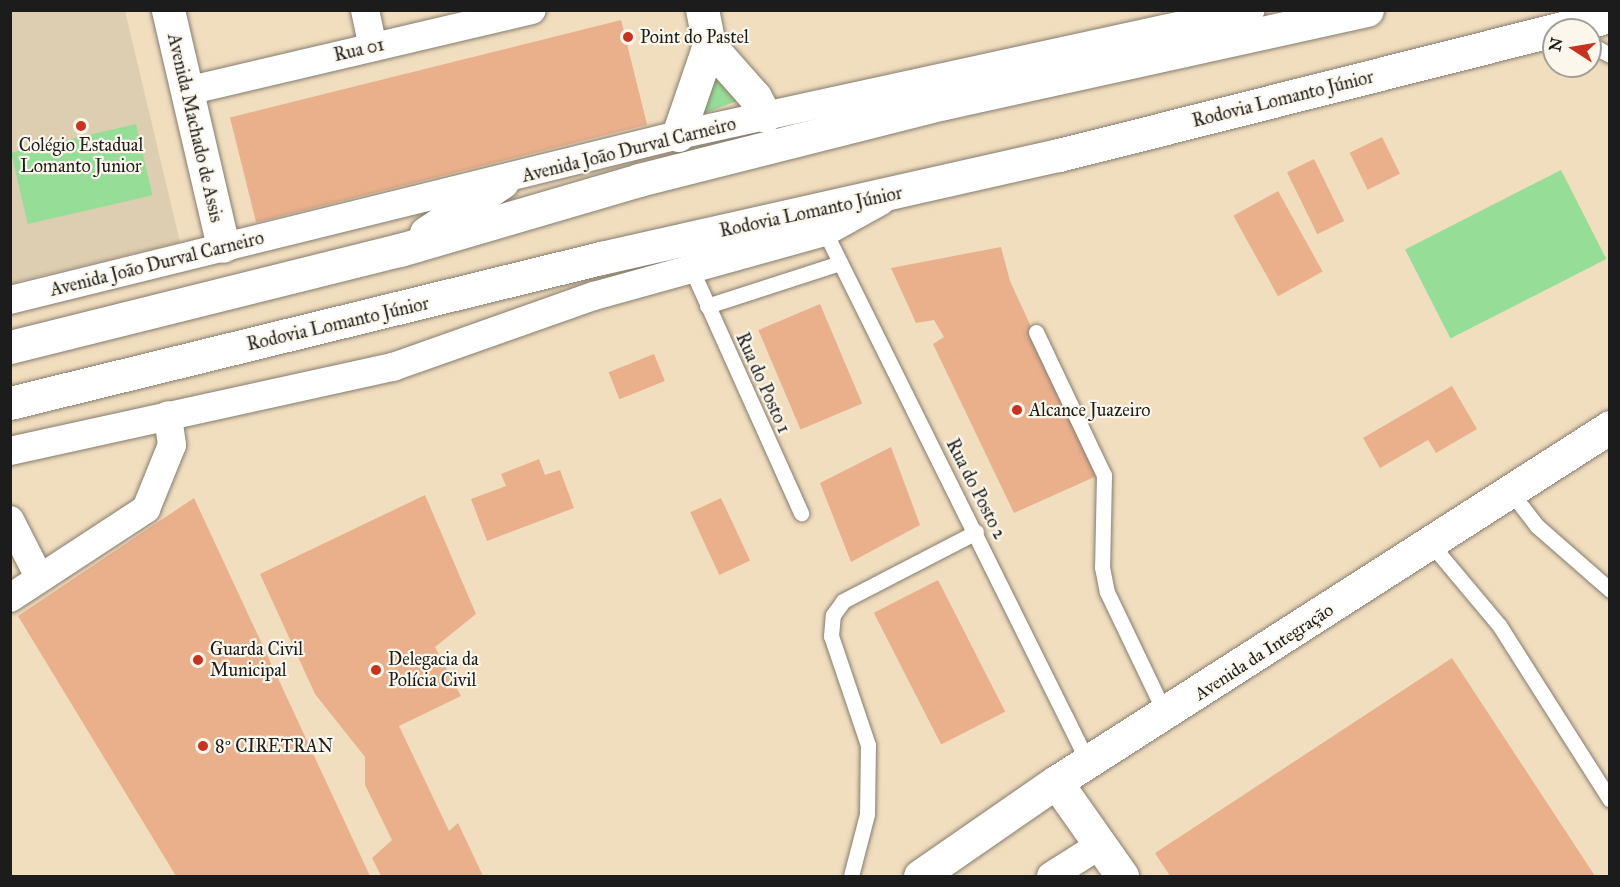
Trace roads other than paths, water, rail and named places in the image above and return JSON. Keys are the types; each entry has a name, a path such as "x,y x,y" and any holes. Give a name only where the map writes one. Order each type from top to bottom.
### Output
{"main road":[{"name":"Avenida Machado de Assis","path":"168,10 223,246"},
{"path":"702,10 710,45 755,97 765,116"},
{"path":"10,347 400,250 639,180 944,104 1366,10"},
{"name":"Rodovia Lomanto Júnior","path":"10,403 528,276 893,194 1542,33"},
{"path":"678,135 710,45"},
{"path":"400,250 502,182"},
{"name":"Avenida da Integração","path":"920,876 1056,782 1166,715 1610,427"},
{"path":"1056,782 1122,876"}],"street":[{"path":"364,10 373,47"},
{"name":"Rua 01","path":"187,91 532,10"},
{"name":"Avenida João Durval Carneiro","path":"10,300 223,246 502,182 678,135 1251,10"},
{"path":"10,451 393,367 691,268 825,232 893,194"},
{"path":"10,598 146,508 172,445 168,415"},
{"path":"10,520 39,577"},
{"path":"1051,876 1100,845"}],"lane":[{"name":"Rua do Posto 2","path":"825,232 976,532 1089,764"},
{"path":"707,306 840,263"},
{"name":"Rua do Posto 1","path":"691,268 801,513"},
{"path":"1036,332 1104,475 1102,567 1107,592 1166,715"},
{"path":"1510,491 1537,526 1610,590"},
{"path":"851,876 867,814 868,745 831,636 833,615 843,601 976,532"},
{"path":"1431,544 1499,625 1610,800"}],"place":[{"name":"Point do Pastel","path":"628,37"},
{"name":"Colégio Estadual Lomanto Junior","path":"81,126"},
{"name":"Alcance Juazeiro","path":"1017,410"},
{"name":"Guarda Civil Municipal","path":"198,660"},
{"name":"Delegacia da Polícia Civil","path":"376,670"},
{"name":"8º CIRETRAN","path":"203,746"}]}
